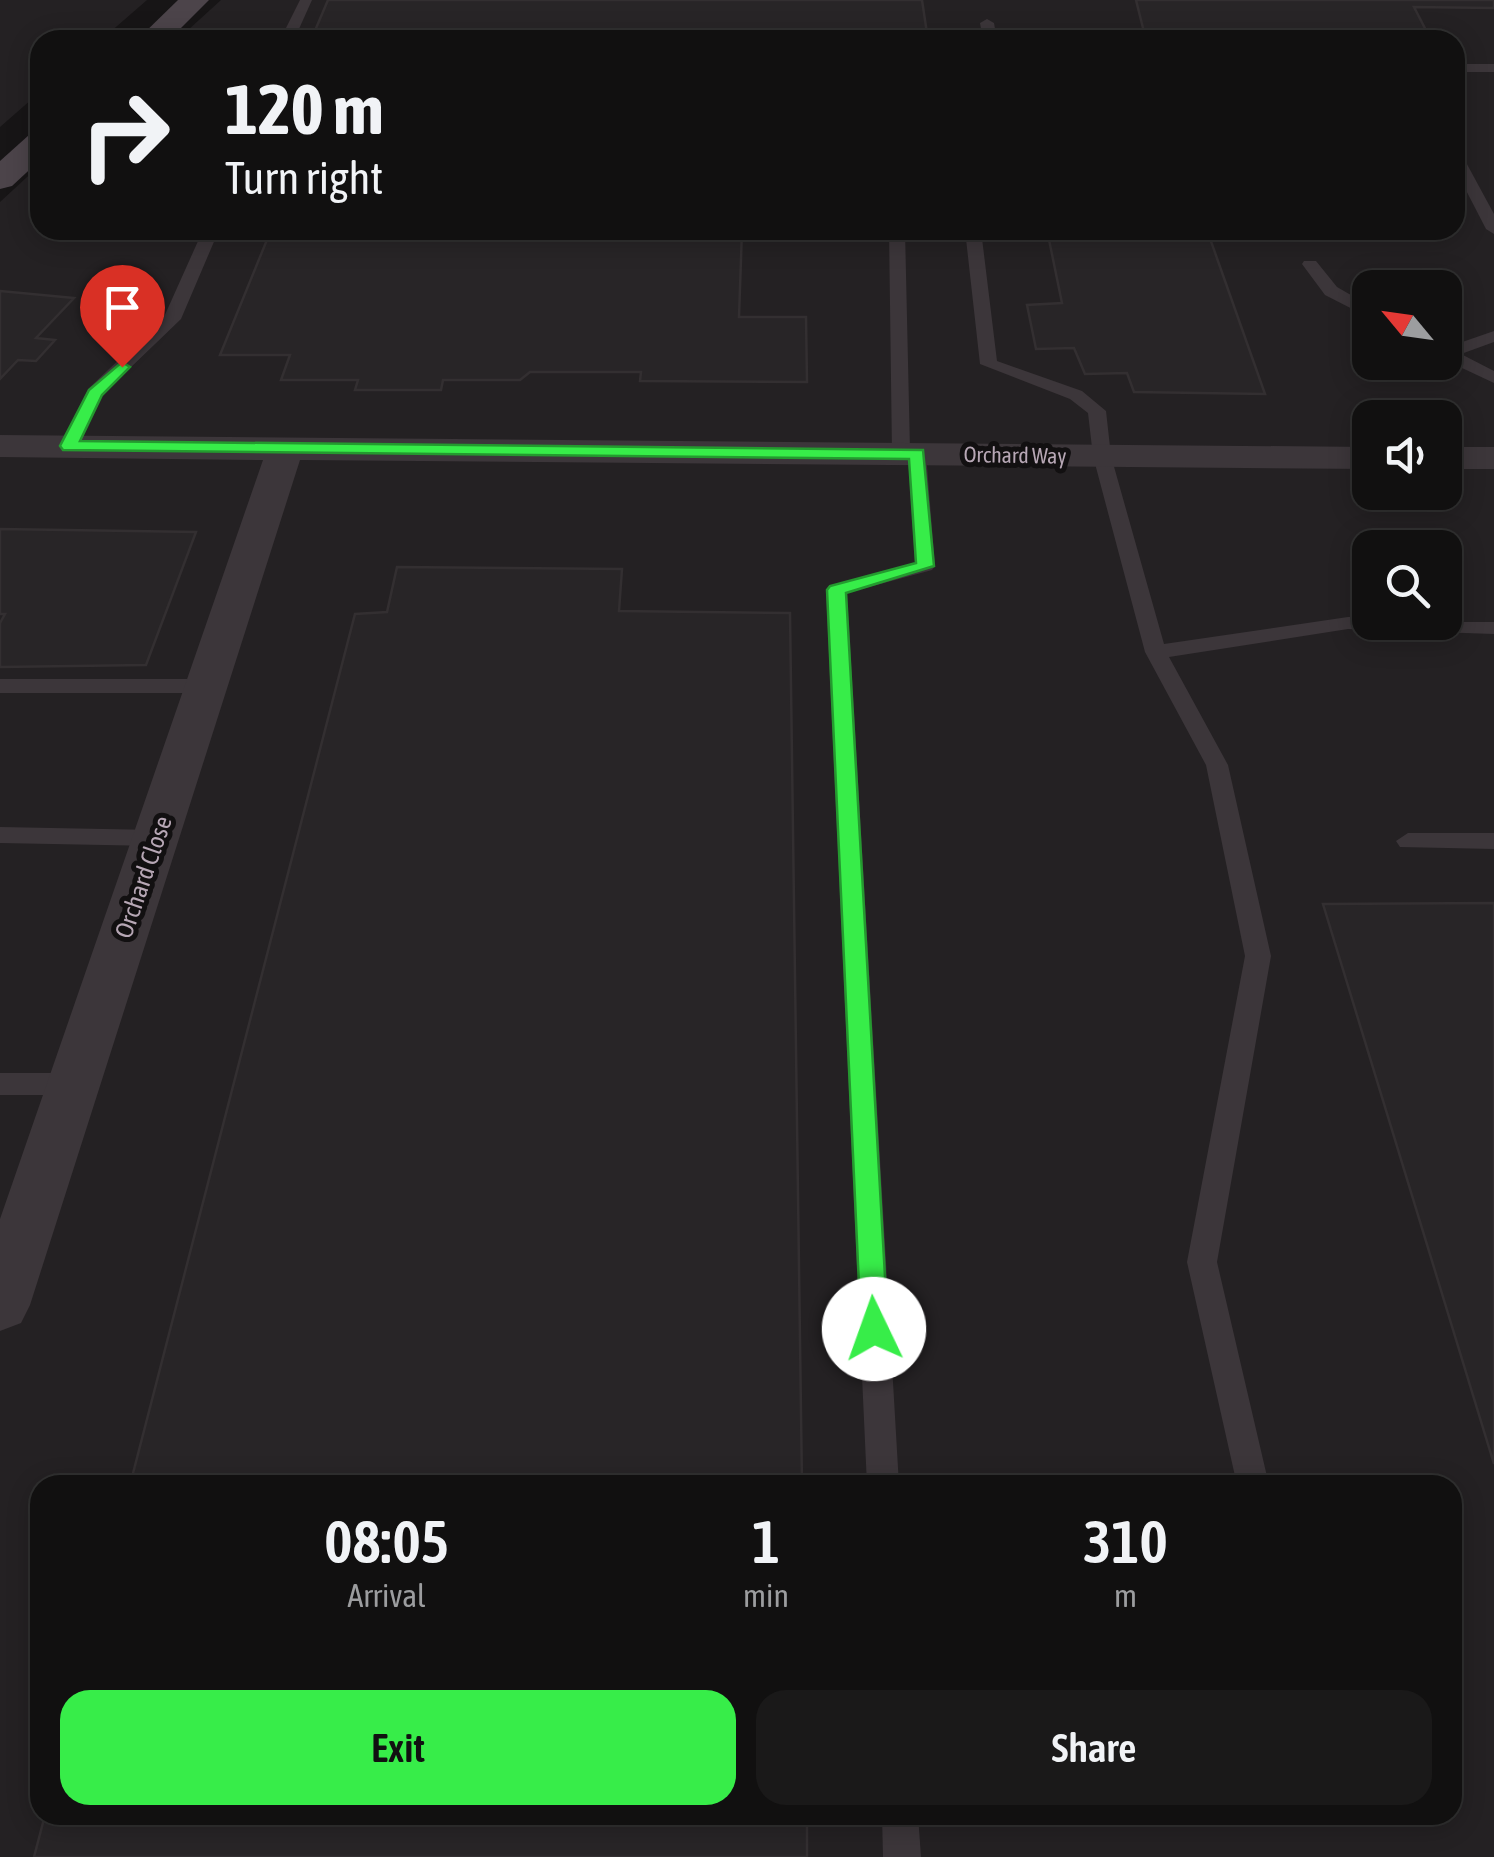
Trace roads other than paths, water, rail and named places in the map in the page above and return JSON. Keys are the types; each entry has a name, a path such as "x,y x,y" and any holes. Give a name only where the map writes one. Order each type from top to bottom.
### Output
{"main road":[{"path":"163,30 196,0"},
{"path":"0,179 30,151"}],"street":[{"name":"Orchard Way","path":"0,446 1352,458"},
{"name":"Orchard Close","path":"0,1305 286,449"},
{"path":"1462,458 1494,458"}],"lane":[{"path":"292,30 306,0"},
{"path":"987,24 988,30"},
{"path":"1465,68 1494,68"},
{"path":"1465,175 1494,229"},
{"path":"69,446 94,393 172,319 207,240"},
{"path":"882,1475 836,590 925,566 909,454 898,240"},
{"path":"974,240 989,364 1076,395 1097,411 1102,456 1156,652 1217,765 1258,956 1202,1262 1250,1475"},
{"path":"1310,264 1330,291 1352,303"},
{"path":"1462,348 1494,336"},
{"path":"1462,362 1494,378"},
{"path":"1156,652 1348,623 1494,628"},
{"path":"0,686 207,686"},
{"path":"0,835 156,838"},
{"path":"1408,840 1494,840"},
{"path":"0,1084 73,1084"},
{"path":"900,1825 902,1857"}]}
